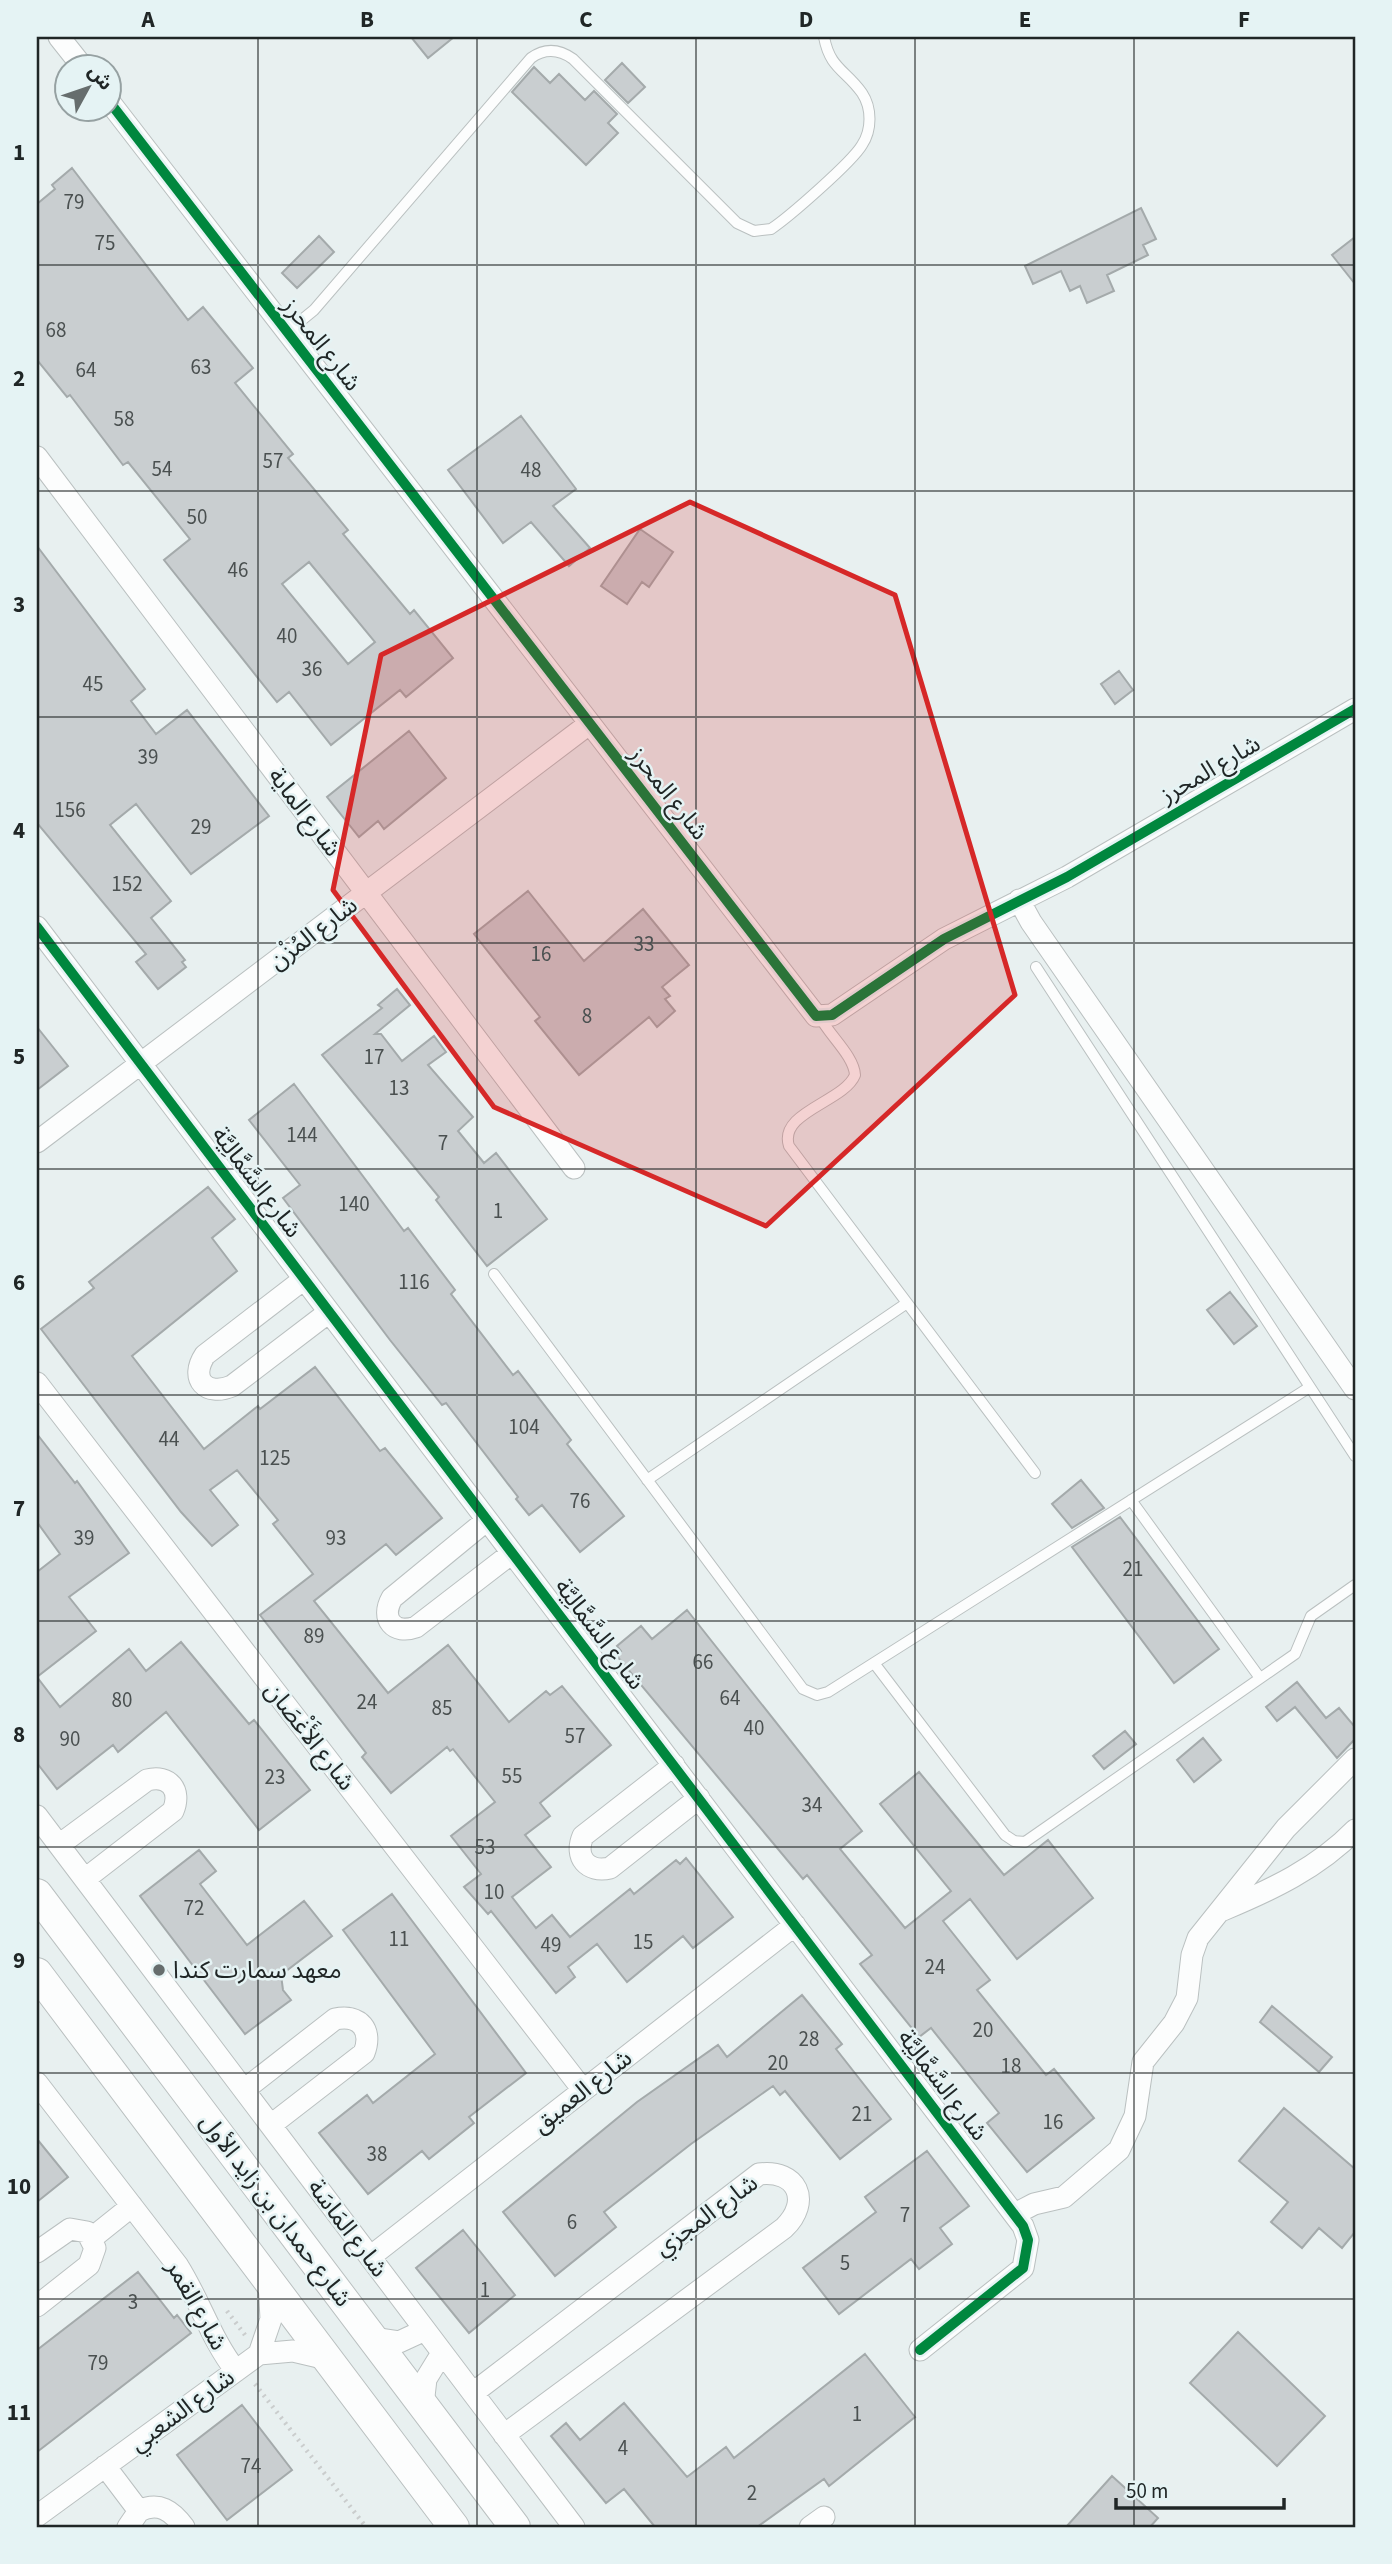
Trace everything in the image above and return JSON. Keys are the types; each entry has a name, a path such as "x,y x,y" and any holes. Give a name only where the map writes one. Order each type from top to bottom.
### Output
{"main road":[{"name":"شارع حمدان بن زايد الأول","path":"37,1894 515,2527"},
{"name":"شارع حمدان بن زايد الأول","path":"37,1973 454,2527"}],"street":[{"path":"60,37 71,52"},
{"name":"شارع المحرز","path":"122,118 811,1011 820,1017 832,1016 944,939 1067,877 1355,709"},
{"name":"شارع الماية","path":"37,457 574,1168"},
{"name":"شارع المُزْن","path":"37,1142 589,724"},
{"path":"1019,900 1031,922 1355,1389"},
{"name":"شارع السَّمَّالِيَّة","path":"37,928 1023,2226 1028,2240 1023,2268 920,2350"},
{"path":"304,1279 205,1355 198,1365 198,1376 208,1389 219,1392 232,1386 329,1312"},
{"name":"شارع الأَغْصَان","path":"37,1383 583,2090"},
{"path":"487,1520 392,1598 386,1608 387,1619 394,1628 405,1631 416,1627 512,1553"},
{"path":"1014,2214 1034,2204 1063,2197 1119,2150 1135,2116 1143,2062 1182,2010 1189,1985 1192,1955 1198,1938 1286,1828 1355,1759"},
{"path":"674,1765 583,1836 579,1846 580,1858 588,1867 599,1871 610,1868 699,1798"},
{"path":"59,1845 147,1780 158,1777 168,1781 176,1790 177,1801 173,1811 85,1879"},
{"name":"شارع المَاسَة","path":"37,1816 574,2527"},
{"path":"1223,1910 1290,1880 1339,1847 1355,1830"},
{"name":"شارع العميق","path":"370,2257 795,1925"},
{"path":"244,2090 335,2020 347,2017 358,2021 366,2030 368,2042 364,2053 271,2125"},
{"name":"شارع القمر","path":"37,2083 182,2272 213,2339 236,2371"},
{"name":"شارع المجزي","path":"473,2393 759,2174 773,2172 787,2177 797,2189 800,2204 795,2218 784,2228 504,2435"},
{"path":"92,2238 131,2206"},
{"path":"37,2252 70,2229 87,2232 95,2248 92,2262 37,2306"},
{"name":"شارع الشعبي","path":"259,2354 271,2319 269,2281"},
{"path":"372,2338 399,2342 425,2330"},
{"name":"شارع الشعبي","path":"37,2516 259,2354 293,2351 327,2359"},
{"path":"423,2405 426,2379 442,2353"},
{"name":"شارع الشعبي","path":"105,2466 133,2519 155,2506 164,2508 184,2527"}],"lane":[{"path":"287,332 314,310 531,58 544,51 559,51 573,59 737,223 754,231 771,229 857,152 867,134 869,113 866,102 862,93 830,60 824,37"},
{"path":"1036,967 1355,1456"},
{"path":"820,1017 829,1035 853,1064 855,1075 849,1085 794,1122 788,1131 787,1141 1035,1473"},
{"path":"494,1274 807,1692 823,1695 1310,1387"},
{"path":"647,1480 907,1303"},
{"path":"1130,1500 1260,1678"},
{"path":"874,1663 1004,1835 1019,1842 1031,1839 1295,1654 1306,1625 1317,1609 1355,1584"}],"highlighted area":[{"path":"690,502 895,595 1015,995 766,1226 494,1107 333,890 381,655"}],"building":[{"path":"411,37 454,37 428,58"},
{"path":"622,63 645,87 628,103 605,80"},
{"path":"534,67 550,83 559,74 585,100 594,91 617,114 608,123 618,133 586,165 512,92"},
{"path":"72,168 188,320 203,307 253,368 235,383 293,454 288,458 348,530 343,534 410,614 414,610 453,658 406,697 400,690 331,745 289,692 277,702 164,560 190,539 128,462 123,465 70,395 67,397 37,360 37,204 55,189 52,185","holes":["309,562 375,642 348,664 282,584"]},
{"path":"1141,208 1156,239 1143,245 1148,255 1107,275 1114,291 1087,303 1080,286 1070,291 1061,271 1033,284 1025,266"},
{"path":"319,236 334,252 297,288 282,273"},
{"path":"1355,237 1355,284 1332,255"},
{"path":"521,416 576,489 553,506 590,548 569,566 531,522 503,543 448,470"},
{"path":"640,529 673,552 649,587 642,582 627,604 601,586"},
{"path":"37,546 145,689 131,701 156,734 187,710 269,816 191,874 136,804 110,825 171,901 151,918 185,960 182,962 186,967 158,989 136,962 146,954 37,823"},
{"path":"1119,671 1133,690 1115,704 1101,684"},
{"path":"409,731 446,778 384,829 378,821 359,837 327,797"},
{"path":"528,891 584,961 643,909 689,965 662,987 670,996 665,999 675,1011 657,1027 649,1017 579,1075 535,1021 540,1017 474,934"},
{"path":"397,989 410,1005 375,1034 381,1034 402,1061 434,1036 446,1052 428,1065 473,1117 458,1131 484,1163 496,1153 547,1219 487,1266 436,1200 439,1197 322,1055 382,1008 378,1005"},
{"path":"37,1027 68,1066 37,1090"},
{"path":"294,1084 404,1231 408,1228 455,1290 451,1294 513,1375 518,1371 571,1440 567,1444 624,1516 580,1552 542,1505 529,1515 446,1403 442,1405 390,1340 283,1198 300,1185 249,1120"},
{"path":"208,1187 235,1219 212,1238 237,1271 132,1356 204,1449 258,1406 260,1409 315,1367 380,1451 385,1448 442,1518 396,1555 386,1544 314,1601 388,1693 448,1645 509,1722 546,1691 550,1695 562,1686 611,1745 540,1803 550,1816 525,1835 551,1867 512,1897 536,1928 552,1915 570,1937 630,1889 634,1894 676,1860 680,1864 686,1858 733,1917 693,1948 683,1936 627,1982 597,1944 568,1967 575,1977 556,1993 491,1911 488,1914 464,1887 481,1874 451,1836 495,1802 453,1749 450,1751 447,1747 391,1793 362,1757 366,1753 260,1615 313,1574 273,1524 278,1520 237,1470 210,1490 238,1525 212,1546 181,1512 41,1329 94,1288 89,1282"},
{"path":"1230,1292 1257,1326 1234,1344 1207,1310"},
{"path":"37,1434 75,1483 77,1481 129,1553 69,1597 96,1631 37,1677 37,1572 60,1554 37,1522"},
{"path":"1081,1480 1104,1508 1072,1528 1052,1504"},
{"path":"1120,1517 1219,1649 1174,1683 1072,1547"},
{"path":"687,1610 862,1831 840,1849 905,1928 951,1891 880,1804 919,1772 1004,1875 1048,1840 1093,1898 1017,1959 970,1899 943,1921 990,1980 977,1990 1046,2075 1054,2069 1094,2118 1027,2172 987,2123 999,2113 931,2028 919,2037 860,1964 872,1955 807,1875 803,1879 616,1655 621,1651 617,1646 641,1626 652,1639"},
{"path":"181,1642 249,1724 254,1720 310,1790 259,1830 166,1712 118,1752 113,1745 57,1789 37,1763 37,1677 60,1707 129,1649 146,1671"},
{"path":"1297,1682 1326,1718 1339,1708 1355,1727 1355,1739 1337,1758 1295,1707 1277,1721 1266,1707"},
{"path":"1125,1731 1136,1744 1104,1769 1093,1756"},
{"path":"1203,1738 1221,1760 1194,1782 1177,1760"},
{"path":"199,1850 216,1871 200,1884 247,1945 304,1901 332,1936 281,1975 283,1990 291,2000 245,2034 140,1896"},
{"path":"392,1894 526,2073 469,2117 474,2123 429,2159 422,2151 368,2194 319,2133 367,2095 373,2103 435,2054 343,1930"},
{"path":"802,1995 842,2044 836,2049 891,2119 840,2159 785,2091 780,2095 773,2086 691,2144 604,2212 616,2227 555,2276 503,2212 637,2102 718,2045 727,2057"},
{"path":"1272,2006 1332,2057 1319,2072 1260,2022"},
{"path":"1284,2108 1355,2169 1355,2232 1342,2248 1319,2228 1302,2248 1271,2222 1288,2202 1239,2161"},
{"path":"37,2139 68,2177 37,2202"},
{"path":"927,2151 969,2206 940,2228 952,2244 919,2269 911,2259 839,2314 803,2268 876,2212 865,2197"},
{"path":"463,2230 515,2295 469,2333 416,2268"},
{"path":"138,2272 174,2318 177,2315 191,2333 37,2452 37,2350"},
{"path":"1238,2332 1325,2416 1277,2466 1190,2383"},
{"path":"865,2354 915,2417 829,2486 824,2479 757,2527 655,2527 624,2489 606,2503 551,2436 566,2423 580,2440 624,2403 687,2477 726,2447 734,2458"},
{"path":"242,2405 292,2470 227,2520 177,2455"},
{"path":"1112,2476 1158,2518 1150,2527 1066,2527"}],"cycle path":[{"path":"122,118 816,1016 832,1015 944,939 1067,877 1355,709"},
{"path":"37,927 1023,2226 1028,2240 1023,2268 920,2350"}],"place":[{"name":"معهد سمارت كندا","path":"159,1970"}]}
